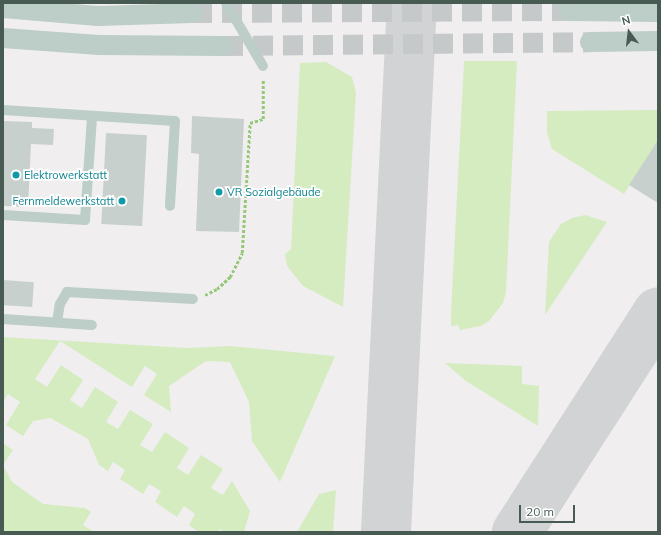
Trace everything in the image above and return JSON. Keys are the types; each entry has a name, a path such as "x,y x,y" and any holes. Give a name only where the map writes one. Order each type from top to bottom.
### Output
{"street":[{"path":"577,7 658,12"},
{"path":"3,8 98,16 192,13"},
{"path":"3,38 98,45 223,46"},
{"path":"590,42 658,41"}],"lane":[{"path":"226,3 263,66"},
{"path":"3,110 175,121 170,206"},
{"path":"3,214 85,220 92,116"},
{"path":"57,322 60,304 67,292 193,299"},
{"path":"3,318 92,325"}],"path":[{"path":"193,299 210,293 224,283 235,270 242,253 250,123 263,119 263,66"}],"green space":[{"path":"464,61 517,61 506,292 503,303 489,321 481,326 460,330 458,325 451,326 451,312"},
{"path":"326,62 352,77 356,93 343,307 303,286 287,266 285,254 291,249 300,63"},
{"path":"658,110 658,140 624,194 552,149 547,133 547,111"},
{"path":"585,215 607,222 545,315 549,242 561,224 572,218"},
{"path":"3,337 187,348 230,346 335,356 280,482 252,441 249,402 230,362 206,361 169,386 171,412 144,395 157,374 145,366 132,387 60,341 35,379 47,387 61,365 83,380 70,400 82,408 95,387 118,402 106,422 118,429 130,410 153,424 140,445 152,452 165,432 189,448 177,468 188,475 201,455 223,469 211,488 223,495 232,481 250,511 244,532 225,532 220,529 218,532 199,532 189,525 195,514 184,506 177,517 155,502 161,491 149,484 143,494 120,479 125,470 113,462 108,471 99,465 88,439 50,418 33,421 23,436 6,425 20,402 8,394 3,402"},
{"path":"445,363 522,366 522,384 539,386 538,426 466,381"},
{"path":"4,444 13,450 3,465 3,445"},
{"path":"3,465 12,482 43,504 85,508 91,512 83,525 94,532 3,532"},
{"path":"336,490 333,532 297,532 319,494"}],"building":[{"name":"VR Sozialgebäude","path":"192,116 244,119 239,232 196,231 199,154 191,153"},
{"name":"Elektrowerkstatt","path":"3,121 32,122 32,128 54,129 53,145 31,144 28,207 3,206"},
{"name":"Fernmeldewerkstatt","path":"106,133 147,135 142,226 101,224"},
{"path":"658,140 658,203 629,185"},
{"path":"3,280 34,282 32,307 3,305"}],"taxiway":[{"path":"386,532 412,3"},
{"path":"517,532 658,312"}],"tunnel":[{"path":"192,13 569,11"},
{"path":"223,46 590,42"}],"place":[{"name":"Elektrowerkstatt","path":"16,175"},
{"name":"VR Sozialgebäude","path":"219,192"},
{"name":"Fernmeldewerkstatt","path":"122,201"}]}
